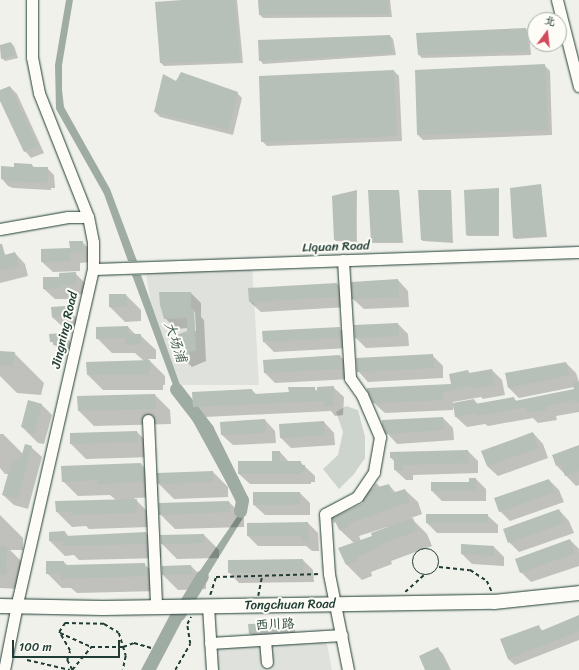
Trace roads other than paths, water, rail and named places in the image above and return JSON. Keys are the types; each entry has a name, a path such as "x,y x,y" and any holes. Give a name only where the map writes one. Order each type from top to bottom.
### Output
{"main road":[{"name":"Tongchuan Road","path":"0,599 17,603 336,601 494,602 579,588"},
{"name":"Tongchuan Road","path":"201,603 257,598 336,601 401,596 494,595 579,588"},
{"name":"Tongchuan Road","path":"0,606 17,603 156,600 178,603"}],"street":[{"name":"Jingning Road","path":"4,670 17,603 93,269 93,242 88,217 39,93 32,57 32,0"},
{"path":"557,0 579,86"},
{"path":"0,229 68,217 88,217"},
{"name":"Liquan Road","path":"93,269 579,252"},
{"path":"343,260 350,378 362,395 380,437 374,472 357,497 325,514 329,574 336,601 348,670"},
{"path":"148,420 156,600"},
{"path":"201,603 210,643 212,670"},
{"name":"西川路","path":"210,643 342,636"},
{"path":"265,640 266,662"}],"waterway":[{"name":"大场浦","path":"176,389 207,429 242,500 240,511"},
{"name":"大场浦","path":"179,614 202,576"}]}
